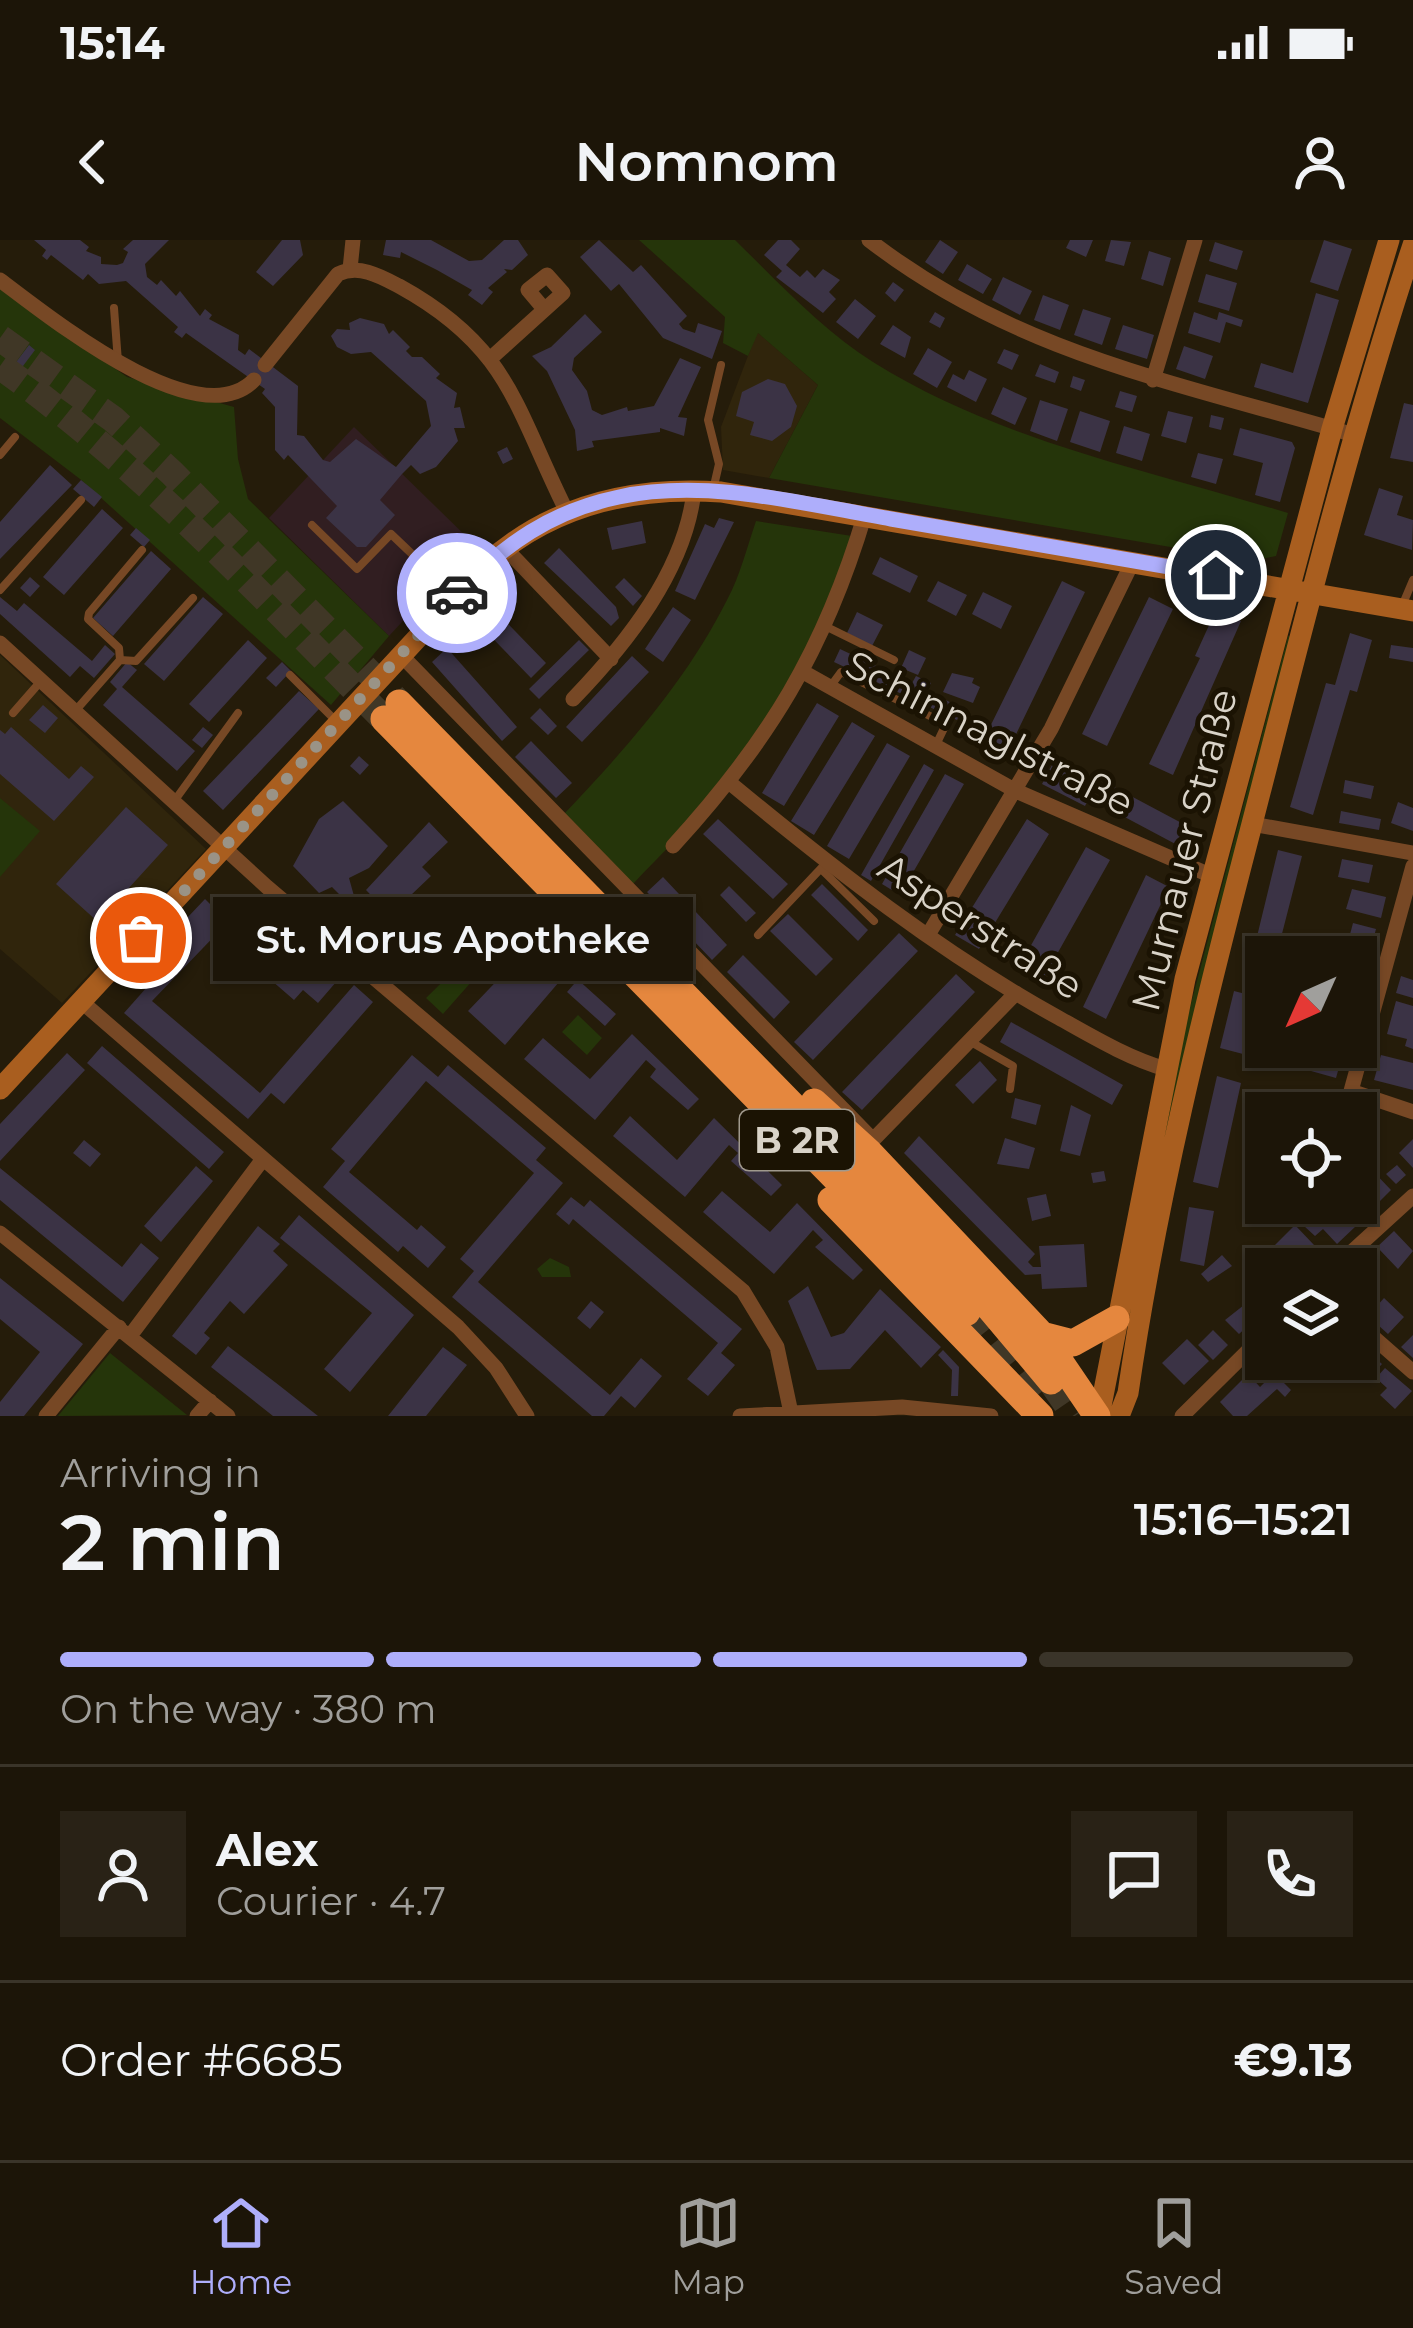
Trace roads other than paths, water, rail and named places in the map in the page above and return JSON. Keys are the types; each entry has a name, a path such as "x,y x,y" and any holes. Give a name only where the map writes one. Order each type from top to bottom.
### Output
{"highway":[{"name":"B 2R","path":"967,1312 626,968 391,711 728,1040 1007,1326 1051,1381"},
{"path":"626,968 715,1077 1041,1415"},
{"path":"728,1040 764,1061 856,1141 1042,1335 1098,1416"},
{"path":"1042,1335 1073,1343 1127,1321"}],"main road":[{"name":"Murnauer Straße","path":"1119,1416 1127,1321 1166,1069 1213,876 1343,432 1389,240"},
{"name":"Murnauer Straße","path":"1343,432 1413,246"},
{"path":"0,1089 455,595 504,547 567,512 623,496 704,491 866,514 1050,555 1133,561 1407,610"},
{"name":"Murnauer Straße","path":"1098,1416 1127,1321 1252,824 1300,590"}],"street":[{"path":"350,268 352,240"},
{"path":"869,240 946,296 1005,326 1153,380 1343,432"},
{"path":"1153,380 1195,240"},
{"path":"266,365 338,274 350,268 380,276 432,304 491,358 536,436 567,512"},
{"path":"0,280 118,364 223,396 238,393 254,380"},
{"path":"491,358 544,309"},
{"path":"572,700 611,659 676,554 704,491"},
{"path":"673,846 730,783 805,673 827,627 866,514"},
{"path":"504,547 611,659"},
{"path":"928,935 1016,791 1133,561"},
{"path":"0,643 225,846 743,1291 777,1347 791,1413"},
{"path":"401,655 873,1140 1016,993"},
{"name":"Schinnaglstraße","path":"805,673 1016,791 1213,876"},
{"name":"Asperstraße","path":"730,783 824,866 1016,993 1100,1041 1166,1069"},
{"path":"1252,824 1413,853"},
{"path":"1413,866 1351,1090 1413,1112"},
{"path":"82,1002 458,1327 496,1368 526,1416"},
{"path":"46,1416 124,1331 263,1159"},
{"path":"1356,1248 1413,1196"},
{"path":"0,1233 228,1416"},
{"path":"1377,1340 1413,1372"},
{"path":"1182,1416 1245,1354"},
{"path":"197,1416 210,1401"},
{"path":"740,1416 931,1408 991,1416"}],"lane":[{"path":"114,308 118,364"},
{"path":"704,491 719,464 708,420 722,365"},
{"path":"0,455 16,437"},
{"path":"0,590 81,500"},
{"path":"312,525 357,569 391,533 455,595"},
{"path":"120,660 118,648 88,619 89,613 142,550"},
{"path":"1407,610 1413,580"},
{"path":"120,660 136,661 193,598"},
{"path":"827,627 894,660"},
{"path":"76,710 120,660"},
{"path":"829,688 841,672 946,724 934,749"},
{"path":"290,675 340,720"},
{"path":"13,713 42,680"},
{"path":"175,800 238,713"},
{"path":"824,866 874,921"},
{"name":"Asperstraße","path":"758,935 824,866"},
{"path":"970,1042 1013,1066 1010,1089"}],"tunnel":[{"path":"0,338 113,419 399,703"},
{"path":"0,366 152,490 384,719"},
{"path":"967,1312 1043,1408"},
{"path":"1051,1381 1075,1416"}],"place":[{"name":"St. Morus Apotheke","path":"141,938"}]}
